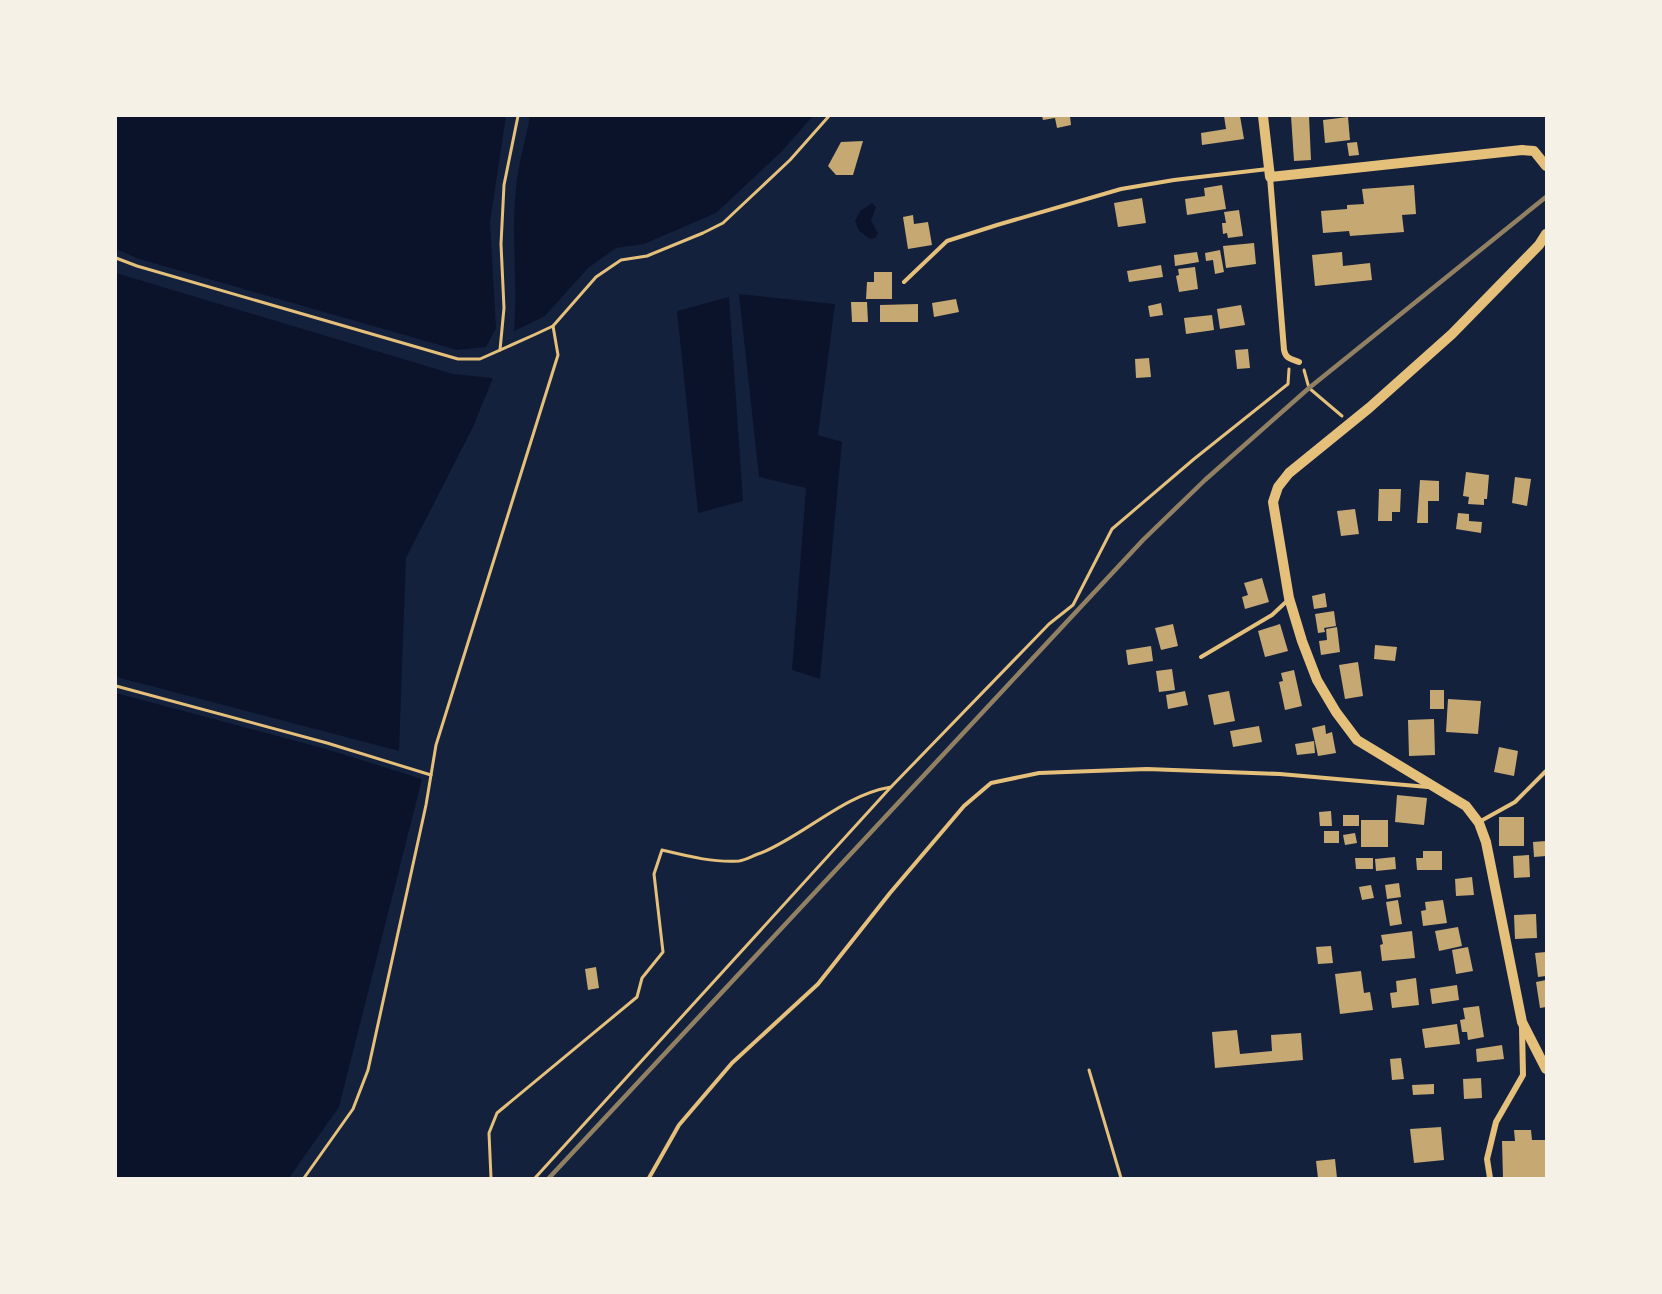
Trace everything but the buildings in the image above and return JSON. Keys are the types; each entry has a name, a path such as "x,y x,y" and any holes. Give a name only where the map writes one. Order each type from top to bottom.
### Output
{"street":[{"path":"1263,116 1284,350 1286,356 1299,362"},
{"path":"1269,173 1522,150 1534,151 1546,166"},
{"path":"1490,1179 1486,1159 1496,1122 1523,1075 1522,1022 1486,842 1479,823 1466,806 1357,740 1335,712 1317,680 1289,598 1273,502 1278,486 1289,473 1369,408 1452,334 1543,246 1546,234"},
{"path":"1522,1022 1546,1069"}],"lane":[{"path":"904,282 947,241 997,225 1121,189 1174,180 1269,173"},
{"path":"1201,657 1272,615 1289,598"},
{"path":"649,1179 679,1125 732,1063 818,984 956,815 991,783 1039,773 1147,769 1280,774 1435,788"},
{"path":"1479,823 1515,802 1546,771"}],"path":[{"path":"500,350 504,308 501,244 504,185 518,116"},
{"path":"116,258 458,359 480,359 553,326 596,277 621,260 647,256 723,223 790,160 829,116"},
{"path":"304,1179 353,1109 368,1070 436,745 558,355 553,326"},
{"path":"535,1179 891,787 1049,624 1073,605 1112,529 1194,459 1288,384 1290,359"},
{"path":"1305,372 1309,388 1343,417"},
{"path":"116,686 327,743 431,775"},
{"path":"491,1179 489,1133 496,1113 638,997 642,978 663,952 654,874 662,850 697,858 741,861 776,847 836,809 876,789 891,787"},
{"path":"1089,1070 1121,1179"}],"water":[{"path":"116,116 506,116 490,222 496,328 486,347 457,350 139,259 116,249"},
{"path":"530,116 813,116 781,152 716,213 644,244 616,248 588,268 545,316 514,331 516,188"},
{"path":"872,203 876,207 871,221 878,233 875,238 870,239 859,231 855,221 860,211"},
{"path":"116,273 453,374 493,378 473,427 406,558 399,751 116,677"},
{"path":"739,294 835,304 818,435 842,442 820,679 792,670 806,488 759,477"},
{"path":"729,297 743,501 698,513 677,311"},
{"path":"116,693 326,749 422,779 339,1107 289,1178 116,1178"}],"railway":[{"path":"549,1178 1143,540 1205,480 1309,388 1546,197"}]}
